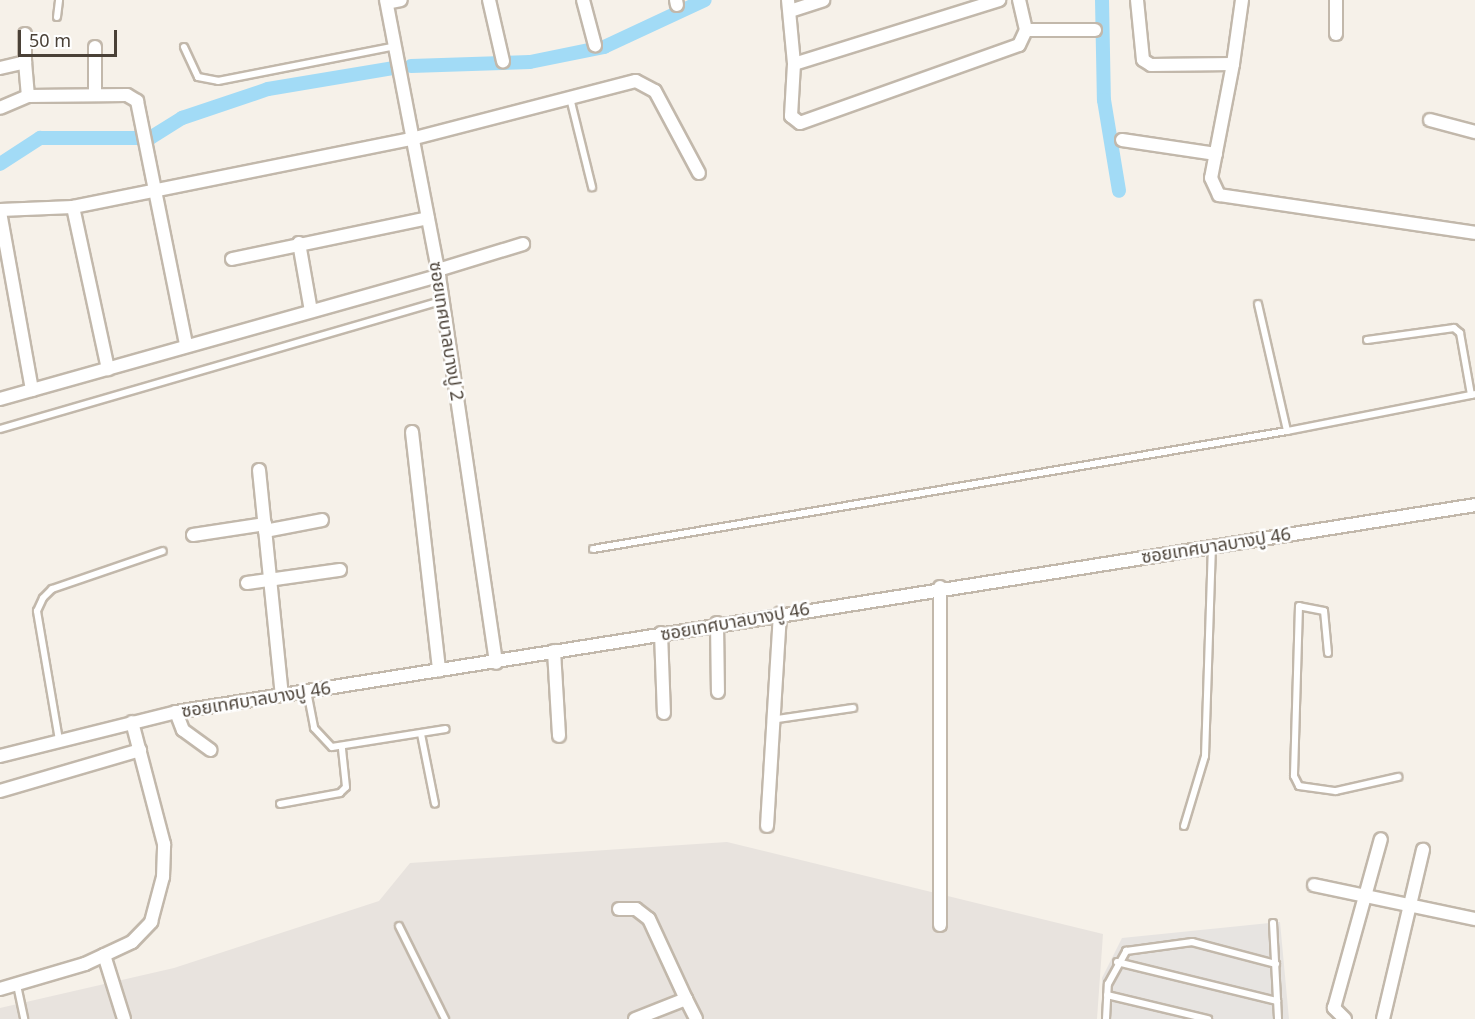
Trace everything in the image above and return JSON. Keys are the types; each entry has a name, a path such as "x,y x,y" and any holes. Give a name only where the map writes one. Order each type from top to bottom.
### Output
{"street":[{"path":"387,2 401,0"},
{"path":"489,0 503,61"},
{"path":"583,0 595,45"},
{"path":"823,0 789,5 794,64 791,116 800,123 1019,45 1026,30 1019,0"},
{"path":"794,64 999,0"},
{"path":"1137,0 1143,60 1151,65 1233,64"},
{"path":"1242,0 1211,186 1219,195 1475,233"},
{"path":"1336,0 1336,34"},
{"name":"ซอยเทศบาลบางปู 2","path":"387,2 415,138 443,301 496,663"},
{"path":"1026,30 1095,30"},
{"path":"25,34 28,96"},
{"path":"95,47 95,95"},
{"path":"0,68 25,62"},
{"path":"32,390 0,211 73,207 152,188 415,138 570,98 646,84 668,112 699,173"},
{"path":"0,108 28,96 127,95 137,100 152,188 186,345"},
{"path":"1430,120 1475,132"},
{"path":"1122,140 1216,154"},
{"path":"73,207 108,369"},
{"path":"232,259 299,243 428,218"},
{"path":"299,243 311,311"},
{"path":"0,399 311,311 438,273 523,244"},
{"path":"412,432 439,670"},
{"path":"259,470 282,695"},
{"name":"ซอยเทศบาลบางปู 46","path":"0,756 176,712 306,690 496,663 717,623 940,587 1475,506"},
{"path":"194,535 322,520"},
{"path":"247,583 340,570"},
{"path":"940,587 940,925"},
{"path":"767,826 777,719 780,613"},
{"path":"717,623 718,692"},
{"path":"661,633 664,713"},
{"path":"554,651 559,736"},
{"path":"176,712 183,730 211,750"},
{"path":"0,989 104,955 132,942 151,922 163,878 164,843 132,722"},
{"path":"0,791 140,750"},
{"path":"1345,1019 1334,1008 1381,838"},
{"path":"1383,1019 1423,850"},
{"path":"1314,885 1475,919"},
{"path":"619,909 636,909 649,919 696,1019"},
{"path":"104,955 124,1019"},
{"path":"635,1019 686,999"}],"lane":[{"path":"57,17 59,0"},
{"path":"184,47 198,77 218,81 396,46"},
{"path":"570,98 592,187"},
{"path":"0,429 443,301"},
{"path":"1258,304 1287,432"},
{"path":"593,549 1287,432 1473,395 1460,333 1454,328 1367,340"},
{"path":"1184,826 1205,756 1212,546"},
{"path":"59,740 37,611 43,598 52,589 163,551"},
{"path":"1328,653 1324,611 1299,606 1294,776 1299,786 1336,791 1398,777"},
{"path":"306,690 314,728 332,747 342,748 446,729"},
{"path":"777,719 853,708"},
{"path":"421,734 435,804"},
{"path":"280,804 340,793 346,787 342,748"},
{"path":"1273,923 1278,1019"},
{"path":"399,926 445,1019"},
{"path":"1106,1019 1107,995 1117,962 1126,951 1143,945 1192,942 1276,964"},
{"path":"1117,962 1277,1001"},
{"path":"17,985 24,1019"},
{"path":"1107,995 1208,1019"}],"shaded area":[{"path":"727,842 1103,934 1097,1019 0,1019 0,1008 174,968 379,901 410,863"},
{"path":"1280,922 1289,1019 1105,1019 1102,978 1122,938"}],"waterway":[{"path":"411,66 530,62 604,47 705,0"},
{"path":"1102,0 1104,100 1119,191"},
{"path":"0,164 40,138 150,138 182,118 268,89 394,68"}]}
